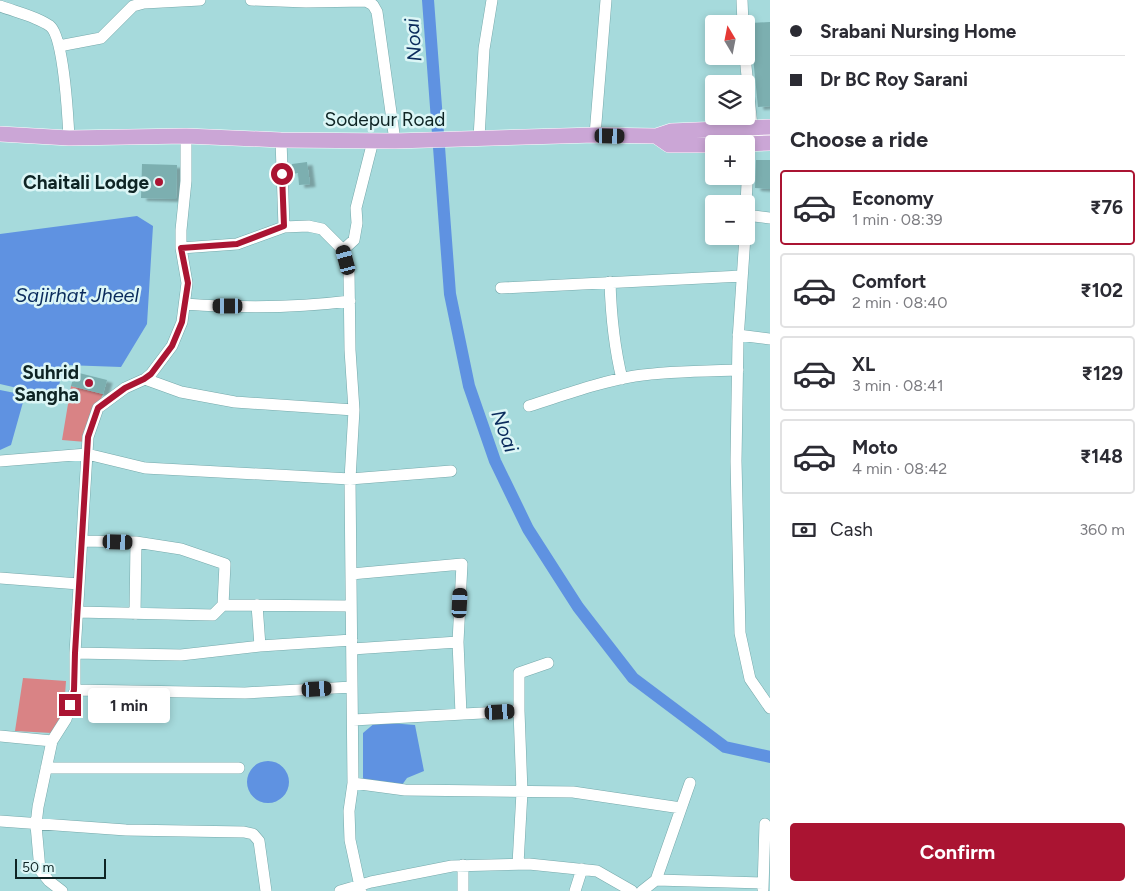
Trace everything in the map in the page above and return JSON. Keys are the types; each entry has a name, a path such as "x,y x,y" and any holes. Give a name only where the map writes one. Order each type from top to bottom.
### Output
{"main road":[{"name":"Sodepur Road","path":"0,134 69,138 186,136 281,140 395,141 595,135 656,136 671,131 770,127"},
{"path":"656,136 669,145 705,145"},
{"path":"755,144 770,143"}],"street":[{"path":"59,46 101,38 133,6 144,3 200,0"},
{"path":"251,0 373,2 377,12 395,141"},
{"path":"472,138 492,0"},
{"path":"595,135 606,0"},
{"path":"742,0 743,15"},
{"path":"0,6 40,20 51,27 59,46 68,113 69,138"},
{"path":"746,65 752,127 749,135"},
{"path":"62,891 48,886 40,870 36,825 52,741 66,719 74,690 88,437 98,408 125,388 151,374 172,346 182,322 188,283 181,248 186,181 186,136"},
{"path":"281,140 284,226"},
{"path":"343,250 354,240 356,208 372,141"},
{"path":"755,216 770,218"},
{"path":"181,248 237,244 284,226 308,226 322,230 343,250 349,272 350,350 354,410 350,480 353,720 353,783 350,811 350,840 361,888"},
{"path":"744,245 738,335 736,461 740,633 750,679 770,708"},
{"path":"501,288 742,276"},
{"path":"610,282 614,347 622,379"},
{"path":"184,304 274,306 319,305 350,301"},
{"path":"738,335 770,339"},
{"path":"529,406 622,379 663,373 738,370"},
{"path":"144,379 181,392 235,402 354,410"},
{"path":"0,461 87,454 145,468 350,480 451,471"},
{"path":"77,612 213,615 223,605 225,564 181,549 136,542 82,541"},
{"path":"135,614 136,542"},
{"path":"351,574 462,564 458,642 461,714"},
{"path":"0,578 79,584"},
{"path":"223,605 351,606"},
{"path":"257,605 260,646"},
{"path":"75,653 181,656 260,646 458,642"},
{"path":"518,864 522,792 518,711 519,673 548,663"},
{"path":"74,690 246,693 352,687"},
{"path":"353,720 518,711"},
{"path":"0,736 52,741"},
{"path":"46,768 240,768"},
{"path":"353,783 405,790 573,792 681,808"},
{"path":"642,891 656,880 690,783"},
{"path":"0,821 126,830 244,832 254,834 260,841 266,891"},
{"path":"656,880 763,887 767,858 765,824"},
{"path":"340,891 361,888 452,866 518,864 597,871 632,891"},
{"path":"462,865 463,891"},
{"path":"576,891 582,870"}],"shaded area":[{"path":"71,386 103,394 92,420 86,442 62,440"},
{"path":"23,678 66,681 64,709 52,733 15,731"}],"water":[{"name":"Sajirhat Jheel","path":"137,216 153,226 147,324 121,367 65,365 53,405 39,393 0,384 0,234"},
{"path":"0,390 25,395 11,445 0,450"},
{"path":"376,722 415,725 424,771 407,778 399,789 363,785 363,733"},
{"path":"272,761 280,764 286,770 289,782 286,794 280,800 264,803 256,800 250,794 247,778 250,770 256,764"}],"building":[{"path":"770,22 770,106 758,107 754,65 755,23"},
{"path":"756,160 770,160 770,189 755,188"},
{"path":"307,162 310,184 299,185 298,173 293,174 292,164"},
{"name":"Chaitali Lodge","path":"142,164 177,165 176,199 141,198"},
{"name":"Suhrid Sangha","path":"75,372 107,380 103,394 71,386"}],"waterway":[{"name":"Noai","path":"428,0 450,294 469,386 495,461 528,529 578,607 633,678 725,747 770,757"}],"place":[{"name":"Chaitali Lodge","path":"159,182"},
{"name":"Suhrid Sangha","path":"89,383"}],"route":[{"path":"70,705 74,690 88,437 98,408 125,388 151,374 172,346 182,322 188,283 181,248 237,244 284,226 282,174"}]}
